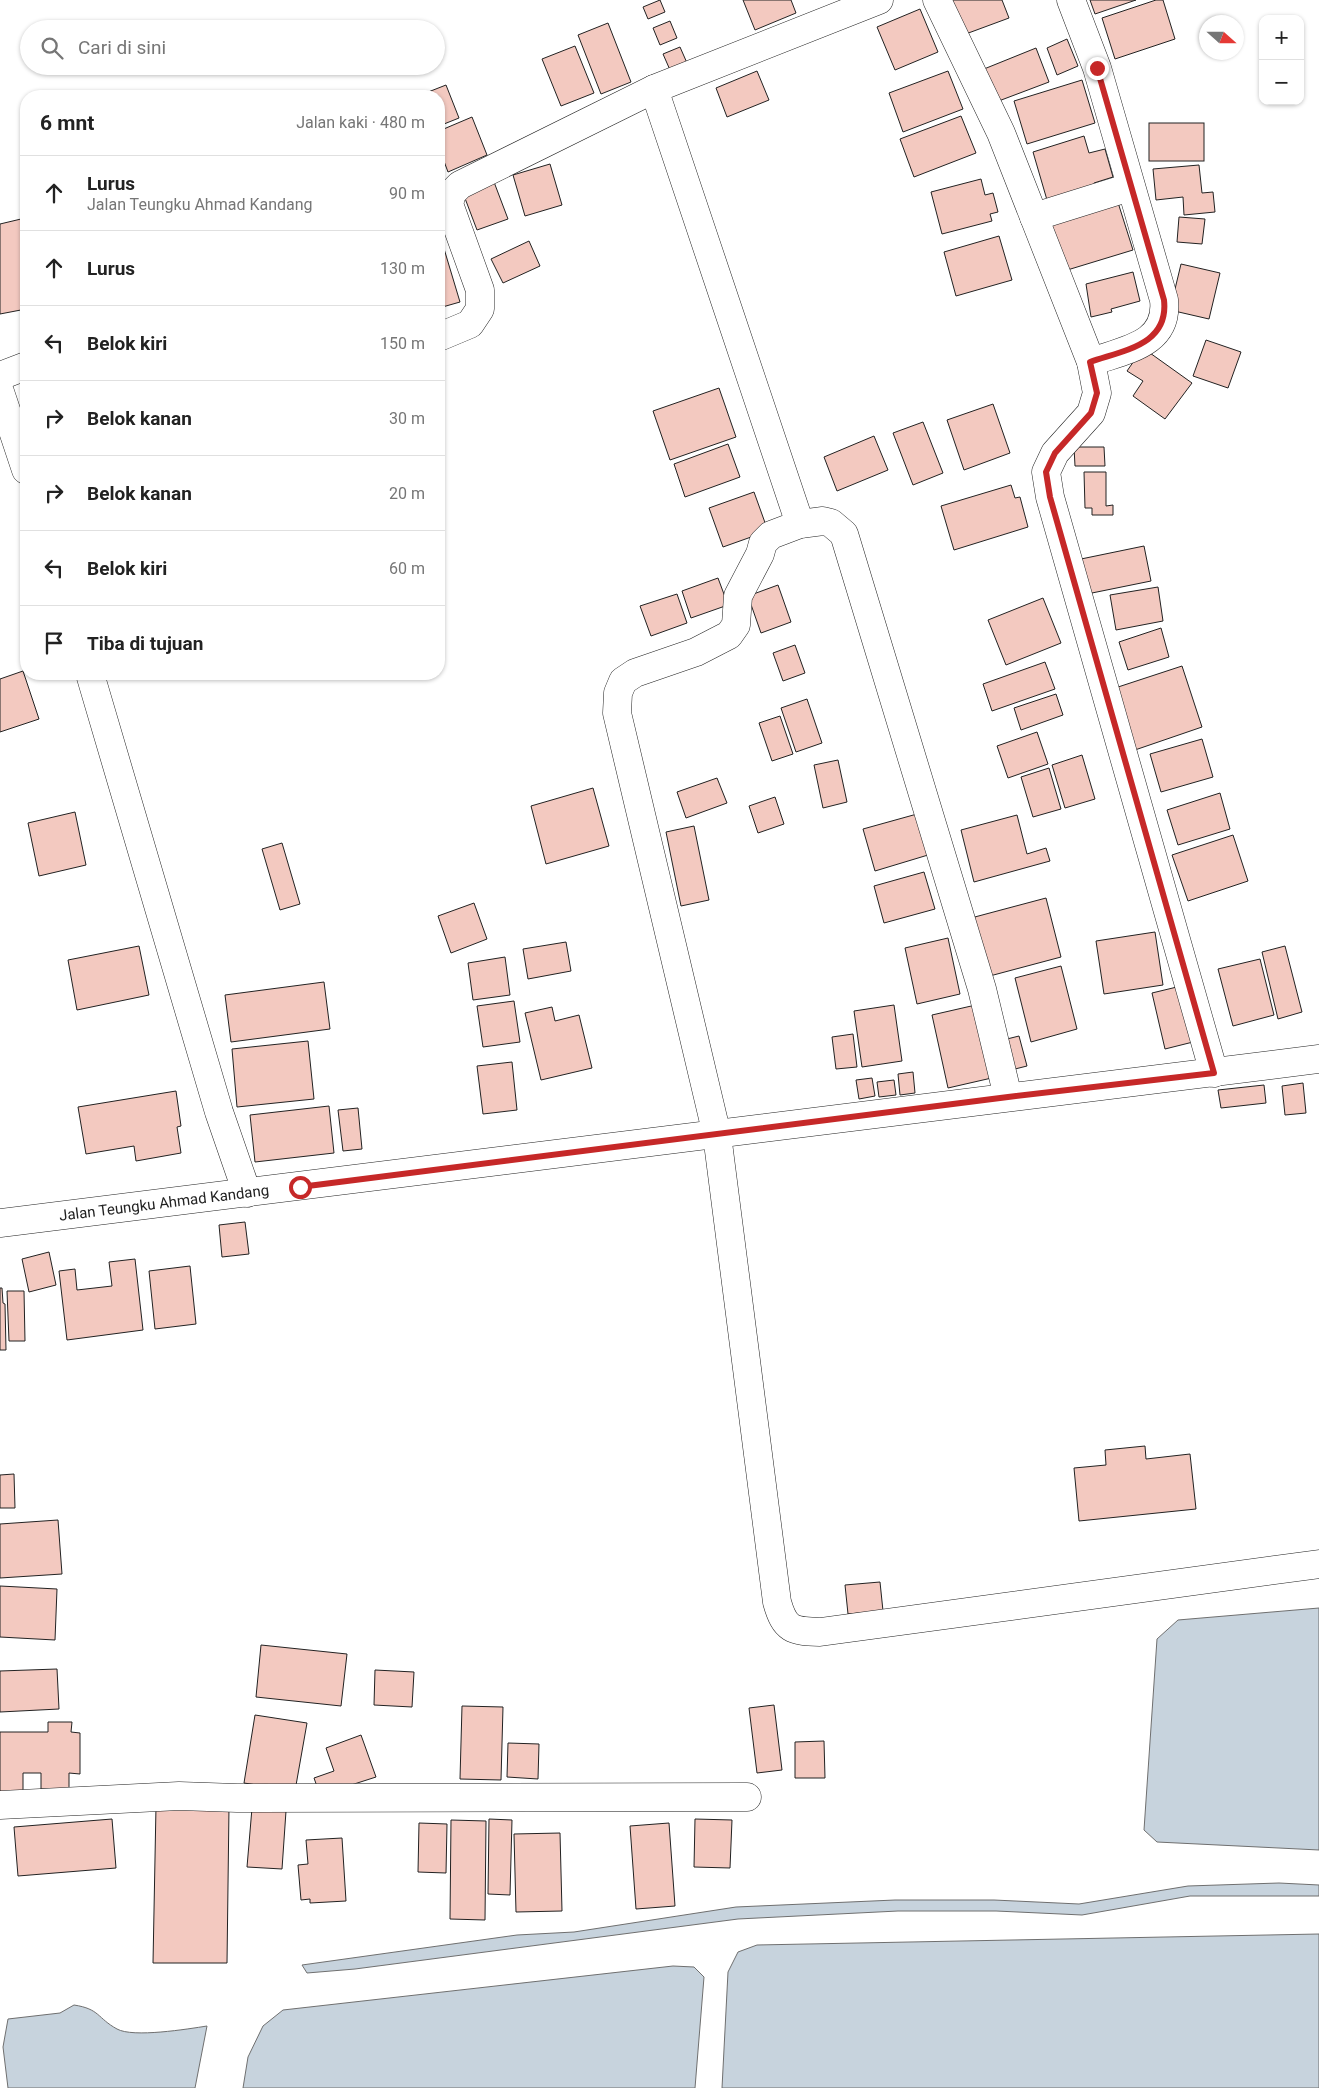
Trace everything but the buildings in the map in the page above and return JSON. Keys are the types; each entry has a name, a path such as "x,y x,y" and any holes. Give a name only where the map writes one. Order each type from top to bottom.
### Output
{"street":[{"path":"445,334 470,324 480,309 480,290 449,204 452,193 460,185 654,89 879,0"},
{"path":"937,0 1000,133 1090,362 1097,393 1091,413 1055,453 1046,472 1053,506 1214,1073"},
{"path":"1071,0 1097,68 1164,300 1166,315 1161,328 1152,338 1090,362"},
{"path":"654,89 800,524"},
{"path":"1034,218 1130,187"},
{"path":"0,376 20,368"},
{"path":"0,392 20,452"},
{"path":"1008,1097 982,989 844,534 831,523 823,521 800,524 771,536 763,543 757,561 738,596 736,625 729,635 696,652 635,673 623,681 618,693 617,713 698,1137 777,1602 782,1621 792,1629 820,1632 1319,1564"},
{"path":"92,680 219,1112 247,1193"},
{"name":"Jalan Teungku Ahmad Kandang","path":"0,1223 1319,1059"},
{"path":"0,1805 179,1796 238,1798 746,1797"}],"shaded area":[{"path":"1319,1608 1319,1850 1157,1842 1144,1830 1157,1639 1178,1620"},
{"path":"1279,1883 1319,1885 1319,1896 1190,1896 1082,1915 996,1911 898,1911 738,1919 355,1969 307,1973 302,1965 517,1935 574,1932 736,1907 895,1900 994,1900 1079,1904 1188,1886"},
{"path":"1319,1934 1319,2088 722,2088 728,1972 738,1952 757,1945"},
{"path":"673,1966 694,1967 704,1977 695,2088 243,2088 248,2057 263,2026 283,2010"},
{"path":"74,2005 94,2011 110,2025 125,2032 161,2032 207,2026 195,2088 8,2088 3,2047 8,2019 60,2013"}],"route":[{"path":"300,1187 1008,1097 1214,1073 1050,497 1046,472 1055,453 1091,413 1097,393 1090,362 1152,338 1161,328 1166,315 1164,300 1097,68"}]}
